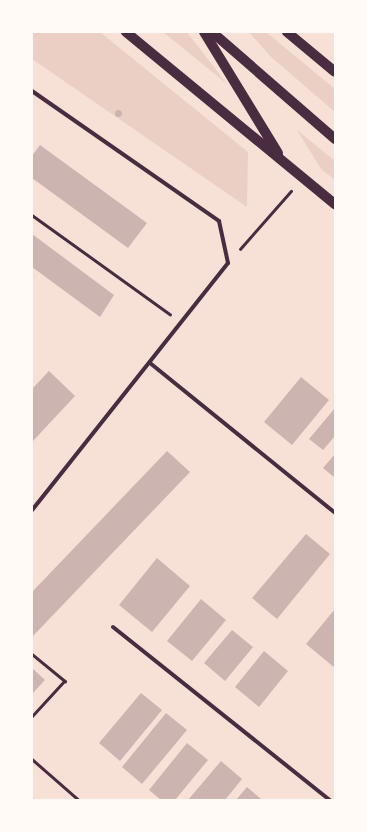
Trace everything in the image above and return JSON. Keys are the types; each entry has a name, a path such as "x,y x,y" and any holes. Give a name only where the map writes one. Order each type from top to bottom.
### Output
{"main road":[{"path":"126,32 335,204"},
{"path":"204,32 281,159"},
{"path":"212,32 335,139"},
{"path":"287,32 335,72"}],"street":[{"path":"32,91 219,221 228,263 32,510"},
{"path":"150,363 335,513"},
{"path":"113,627 330,800"}],"path":[{"path":"228,263 302,178"},
{"path":"32,215 182,322"},
{"path":"32,654 65,682 32,717"},
{"path":"32,759 79,800"}],"shaded area":[{"path":"32,32 100,32 248,152 247,207 32,59"},
{"path":"163,32 187,32 227,84"},
{"path":"249,32 266,32 335,89 335,112 271,57"},
{"path":"297,130 335,161 335,180 321,169"}],"building":[{"path":"118,109 121,110 121,116 118,117 115,116 114,113 115,110"},
{"path":"40,145 147,223 128,248 32,178 32,156"},
{"path":"32,234 114,295 100,317 32,267"},
{"path":"49,371 75,396 32,442 32,389"},
{"path":"301,377 329,400 292,445 264,422"},
{"path":"335,408 335,436 323,450 309,439"},
{"path":"167,451 190,472 32,637 32,592"},
{"path":"335,454 335,478 323,468"},
{"path":"306,534 330,554 277,619 252,598"},
{"path":"157,558 190,586 152,632 119,605"},
{"path":"201,599 226,620 192,661 167,641"},
{"path":"335,609 335,668 306,644"},
{"path":"232,630 253,647 225,681 204,663"},
{"path":"264,651 288,671 259,707 235,687"},
{"path":"32,668 45,680 32,694"},
{"path":"141,693 162,710 120,761 99,743"},
{"path":"166,713 187,730 142,784 122,767"},
{"path":"187,743 208,760 175,800 161,800 149,790"},
{"path":"221,761 242,779 225,800 188,800"},
{"path":"247,787 262,800 236,800"}]}
